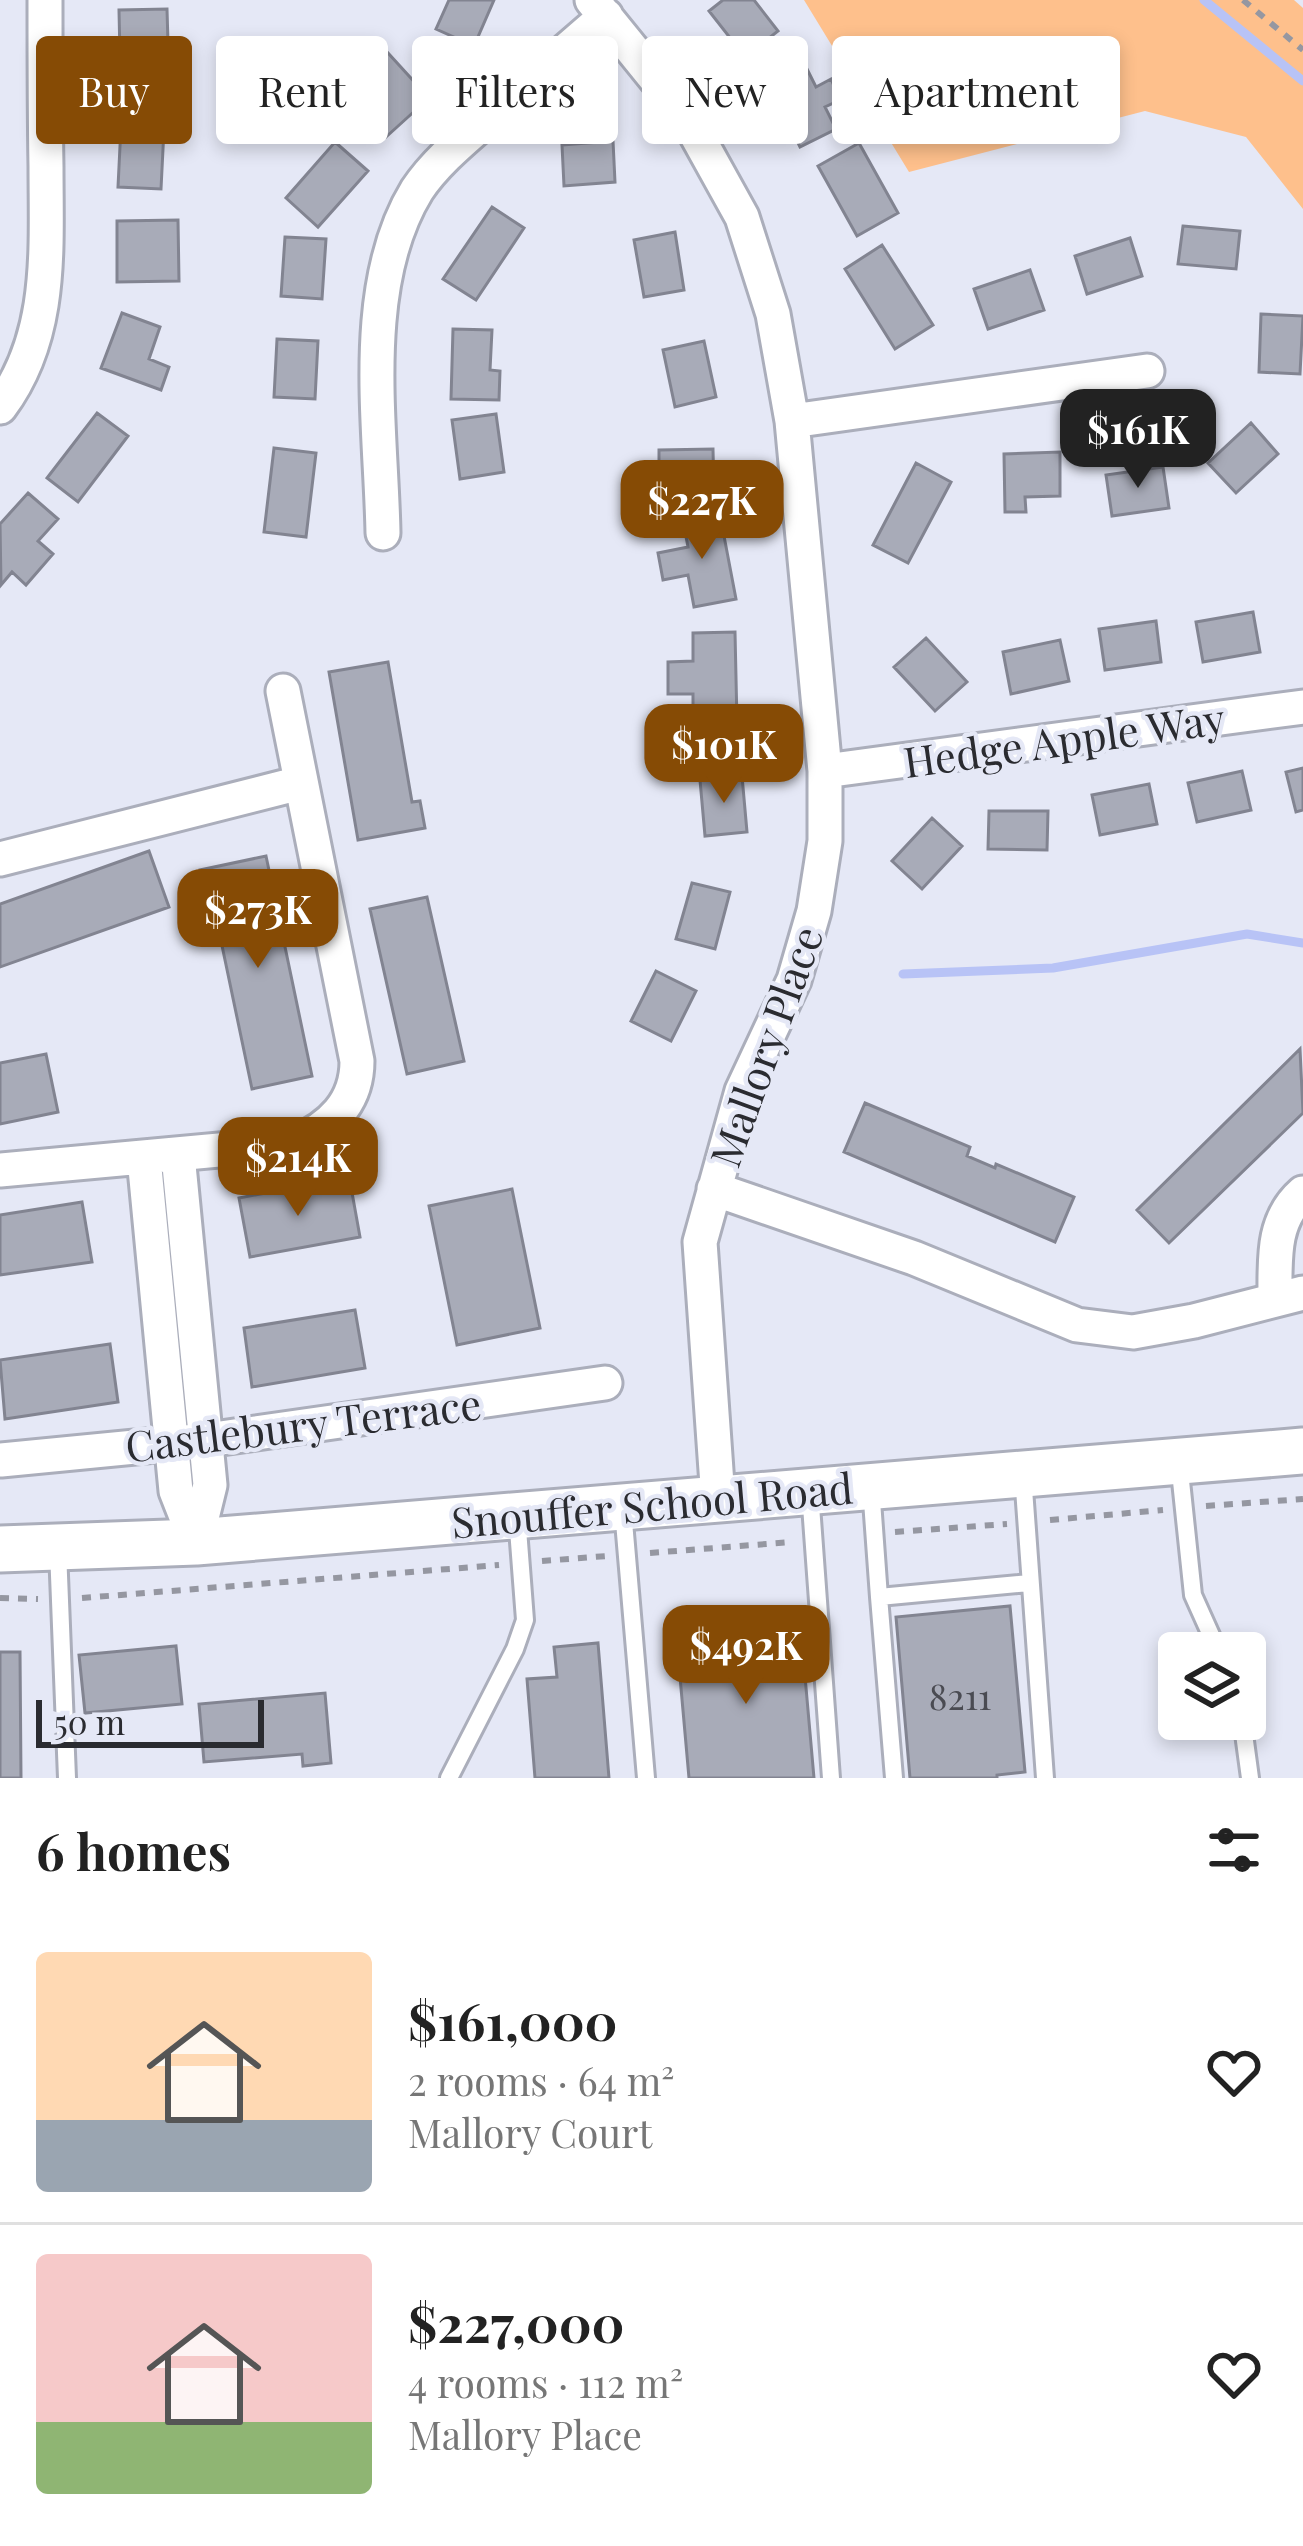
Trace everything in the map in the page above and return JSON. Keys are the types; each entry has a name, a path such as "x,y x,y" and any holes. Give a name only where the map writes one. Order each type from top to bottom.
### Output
{"main road":[{"name":"Snouffer School Road","path":"0,1550 196,1542 1303,1451"}],"street":[{"path":"0,407 18,383 38,332 46,281 45,0"},
{"path":"383,532 378,326 384,277 397,235 418,189 451,150 599,8"},
{"name":"Mallory Place","path":"599,8 686,116 742,217 773,314 792,422 825,771 825,842 814,911 794,980 742,1091 700,1242 718,1499"},
{"path":"792,422 1148,371"},
{"path":"0,1170 295,1143 316,1134 350,1100 357,1061 283,691"},
{"name":"Hedge Apple Way","path":"825,771 1303,707"},
{"path":"0,860 300,783"},
{"path":"161,1156 207,1440 210,1485 196,1542"},
{"path":"161,1156 176,1492 196,1542"},
{"path":"714,1189 914,1258 1077,1325 1133,1332 1289,1295 1275,1244 1289,1205 1303,1193"},
{"name":"Castlebury Terrace","path":"1,1460 207,1440 605,1383"}],"lane":[{"path":"1179,1461 1193,1595 1210,1632"},
{"path":"1023,1474 1046,1778"},
{"path":"871,1486 894,1778"},
{"path":"810,1491 831,1778"},
{"path":"623,1507 646,1778"},
{"path":"448,1778 515,1649 525,1620 517,1515"},
{"path":"58,1549 67,1778"},
{"path":"879,1597 1029,1583"},
{"path":"1245,1740 1250,1778"}],"path":[{"path":"1243,0 1303,50"}],"shaded area":[{"path":"804,0 1294,0 1303,8 1303,209 1246,137 1145,111 1120,117 1120,36 832,36 832,46"},
{"path":"892,144 1017,144 909,172"}],"building":[{"path":"449,0 494,0 478,36 452,36 436,29"},
{"path":"723,0 754,0 778,31 772,36 729,36 709,11"},
{"path":"167,9 168,36 120,36 119,10"},
{"path":"388,53 412,79 412,113 388,135"},
{"path":"808,71 816,87 832,81 832,104 825,107 832,131 808,143"},
{"path":"120,144 163,144 161,189 118,187"},
{"path":"333,144 368,171 318,227 286,198"},
{"path":"613,144 615,182 564,186 562,145"},
{"path":"860,144 898,213 857,236 818,166"},
{"path":"492,207 524,228 476,300 443,279"},
{"path":"178,220 179,281 117,282 117,221"},
{"path":"1183,226 1240,231 1236,269 1178,264"},
{"path":"675,232 684,290 644,297 634,240"},
{"path":"285,237 326,239 322,299 281,296"},
{"path":"1130,238 1142,276 1087,294 1075,256"},
{"path":"882,245 933,325 895,349 845,269"},
{"path":"1030,270 1044,310 988,329 974,289"},
{"path":"122,313 160,327 149,359 169,367 161,390 101,368"},
{"path":"1261,314 1303,316 1300,374 1259,372"},
{"path":"453,329 492,330 490,370 500,371 499,400 451,399"},
{"path":"277,339 318,341 315,399 274,397"},
{"path":"704,341 716,397 675,407 663,350"},
{"path":"97,413 128,436 78,502 47,478"},
{"path":"496,414 504,472 460,479 452,420"},
{"path":"1251,423 1278,454 1236,493 1208,463"},
{"path":"274,448 316,453 306,537 264,532"},
{"path":"713,449 714,496 674,497 673,478 659,478 659,450"},
{"path":"1060,452 1060,496 1025,497 1026,512 1005,512 1004,454"},
{"path":"916,463 951,482 908,563 873,545"},
{"path":"1163,467 1169,508 1112,516 1106,475"},
{"path":"28,493 58,519 38,541 53,554 26,585 12,572 1,585 0,524"},
{"path":"720,515 736,599 694,607 688,575 663,580 658,553 688,547 683,521"},
{"path":"1253,612 1260,652 1203,662 1196,622"},
{"path":"1156,621 1161,662 1105,670 1099,629"},
{"path":"735,632 737,723 693,724 693,694 668,694 668,662 693,661 693,633"},
{"path":"926,638 967,682 935,711 894,667"},
{"path":"1060,640 1069,681 1011,694 1003,652"},
{"path":"388,662 412,802 420,801 425,828 358,840 329,672"},
{"path":"1303,768 1303,810 1296,812 1286,772"},
{"path":"1242,771 1251,810 1197,822 1188,783"},
{"path":"742,776 747,832 705,836 700,780"},
{"path":"1149,784 1157,824 1100,835 1092,795"},
{"path":"989,811 1048,811 1047,850 988,849"},
{"path":"932,818 962,846 922,889 892,861"},
{"path":"149,851 169,907 0,967 0,904"},
{"path":"266,856 312,1076 252,1089 216,917 210,918 200,870"},
{"path":"692,883 730,892 715,949 676,939"},
{"path":"427,897 464,1061 407,1074 370,909"},
{"path":"656,971 696,991 671,1041 631,1021"},
{"path":"1300,1049 1303,1113 1169,1243 1137,1210"},
{"path":"46,1054 58,1112 0,1124 0,1063"},
{"path":"865,1103 970,1147 967,1156 1074,1197 1055,1242 844,1152"},
{"path":"323,1182 324,1191 351,1187 360,1237 250,1257 239,1198"},
{"path":"512,1189 540,1328 457,1345 429,1206"},
{"path":"82,1202 92,1262 0,1275 0,1215"},
{"path":"355,1310 365,1368 252,1387 244,1328"},
{"path":"110,1344 118,1402 5,1419 0,1360"},
{"path":"1010,1606 1025,1772 997,1778 910,1778 896,1617"},
{"path":"801,1631 814,1778 689,1778 677,1643"},
{"path":"598,1643 609,1778 535,1778 527,1679 557,1677 554,1647"},
{"path":"176,1646 182,1704 85,1713 79,1655"},
{"path":"0,1652 20,1652 21,1778 0,1778"},
{"path":"325,1693 331,1763 303,1766 302,1754 204,1762 199,1704"}],"waterway":[{"path":"1204,0 1303,81"},
{"path":"903,974 1053,968 1247,934 1303,943"}]}
